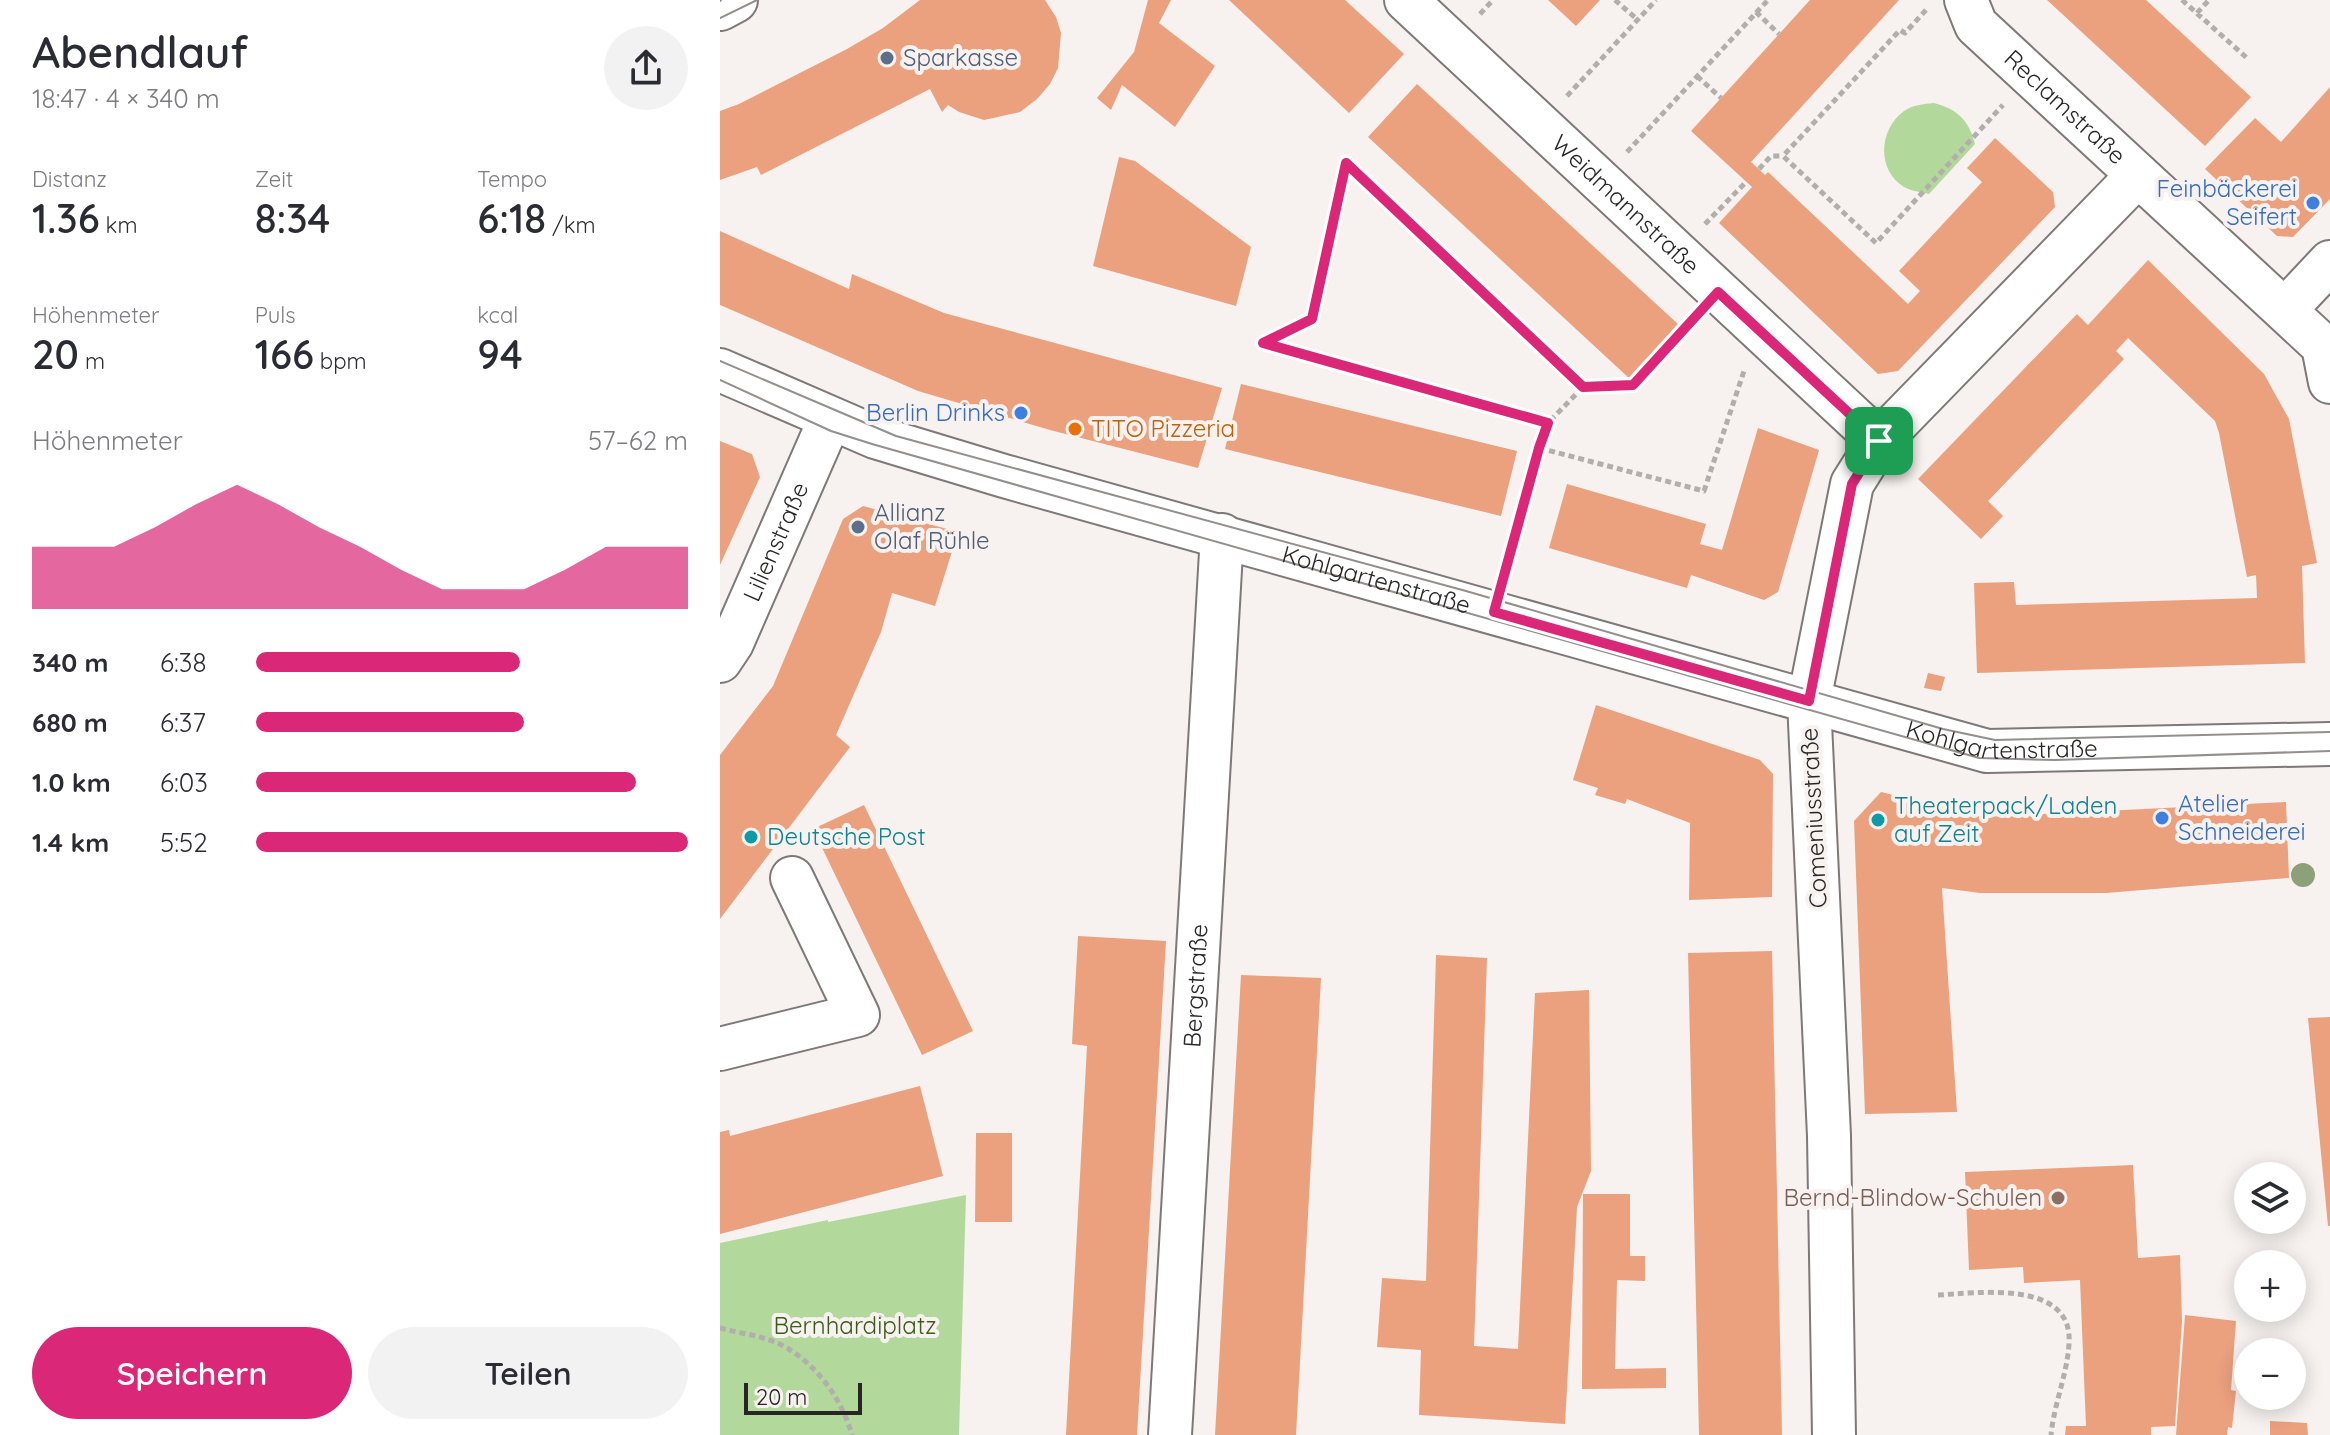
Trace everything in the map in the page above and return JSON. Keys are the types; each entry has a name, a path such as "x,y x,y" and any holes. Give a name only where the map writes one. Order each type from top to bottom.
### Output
{"main road":[{"path":"720,8 735,0"}],"street":[{"name":"Weidmannstraße","path":"1406,0 1879,441"},
{"name":"Reclamstraße","path":"1966,0 1976,25 2323,346 2330,382"},
{"name":"Comeniusstraße","path":"1834,1435 1829,1136 1809,701 1852,484 1879,441 2138,175"},
{"path":"2285,310 2330,262"},
{"name":"Kohlgartenstraße","path":"720,370 875,437 1004,476 1987,751 2330,744"},
{"name":"Lilienstraße","path":"720,661 732,643 830,419"},
{"name":"Bergstraße","path":"1170,1435 1222,535"},
{"path":"720,1049 858,1015 792,878"}],"path":[{"path":"1615,0 1638,20"},
{"path":"1539,126 1656,0"},
{"path":"1599,181 1768,0"},
{"path":"1783,156 1900,30 1905,33 1935,0"},
{"path":"2182,0 2247,58"},
{"path":"2197,13 2209,0"},
{"path":"1756,12 1779,34"},
{"path":"1759,169 1771,156 1783,156 1876,243 2029,75"},
{"path":"1697,76 1721,98"},
{"path":"1548,423 1263,343 1312,319 1346,163 1583,387"},
{"path":"1677,254 1746,182"},
{"path":"1494,612 1548,423 1583,387 1633,385 1718,292"},
{"path":"1539,448 1704,491 1758,329"},
{"path":"1938,1295 2027,1294 2059,1313 2067,1326 2070,1343 2051,1435"},
{"path":"720,1328 774,1342 807,1361 829,1387 852,1435"}],"green space":[{"path":"1934,103 1961,117 1975,144 1929,194 1907,188 1895,180 1885,160 1884,149 1890,128 1904,111"},
{"name":"Bernhardiplatz","path":"966,1195 959,1435 720,1435 720,1243"}],"building":[{"path":"920,0 1045,0 1056,17 1061,33 1058,68 1050,84 1020,112 984,120 948,105 942,112 930,89 761,175 757,167 720,180 720,111 847,49 883,28"},
{"path":"1148,0 1171,0 1159,23 1215,66 1175,127 1122,85 1111,110 1097,98 1134,52"},
{"path":"1229,0 1345,0 1404,54 1349,113"},
{"path":"1548,0 1600,0 1576,26"},
{"path":"1810,0 1899,0 1751,162 1765,175 1768,172 1908,304 1920,291 1899,271 1982,182 1967,168 1995,138 2053,192 2055,207 1898,371 1878,374 1719,223 1752,187 1691,131"},
{"path":"2047,0 2146,0 2251,97 2205,146"},
{"path":"1417,84 1679,325 1630,379 1368,137"},
{"path":"2330,87 2330,199 2293,237 2277,236 2205,169 2255,118 2281,142"},
{"path":"1119,157 1135,161 1251,247 1236,306 1093,266"},
{"path":"720,231 849,289 852,274 944,313 1222,388 1198,468 1050,430 918,391 720,305"},
{"path":"2148,260 2264,374 2289,419 2317,563 2302,566 2305,663 1977,673 1974,583 2014,582 2016,605 2257,598 2256,575 2247,577 2215,421 2128,338 2116,351 2124,359 1988,501 2003,516 1981,539 1918,479 2077,314 2088,325"},
{"path":"1241,384 1517,451 1501,516 1225,449"},
{"path":"1758,428 1819,450 1778,592 1764,600 1691,575 1687,588 1549,548 1567,484 1706,524 1700,544 1722,550"},
{"path":"720,441 752,454 760,477 720,565"},
{"path":"863,506 958,532 935,606 892,593 881,632 836,735 850,747 720,919 720,755 773,686 843,519"},
{"path":"1928,673 1945,677 1941,691 1924,688"},
{"path":"1596,705 1760,760 1773,774 1772,897 1689,900 1690,823 1627,799 1625,804 1595,795 1598,788 1573,780"},
{"path":"1881,792 1982,817 2286,802 2289,878 2106,893 1980,893 1942,888 1957,1112 1865,1114 1854,821"},
{"path":"864,805 973,1031 922,1055 813,829"},
{"path":"1078,936 1166,941 1137,1435 1066,1435 1087,1046 1072,1044"},
{"path":"1772,951 1782,1435 1699,1435 1688,953"},
{"path":"1436,955 1487,958 1474,1346 1518,1349 1535,993 1589,990 1591,1171 1577,1207 1565,1424 1419,1415 1421,1350 1377,1347 1382,1278 1426,1281"},
{"path":"1241,975 1321,978 1296,1435 1215,1435"},
{"path":"2330,1017 2330,1226 2328,1226 2308,1018"},
{"path":"920,1086 943,1176 720,1234 720,1132 729,1130 730,1136"},
{"path":"976,1133 1012,1133 1012,1222 975,1222"},
{"path":"2133,1165 2138,1258 2180,1255 2182,1321 2175,1426 2151,1427 2151,1435 2065,1435 2066,1426 2086,1426 2080,1280 2024,1283 2023,1267 1969,1270 1965,1172"},
{"path":"1583,1194 1630,1194 1630,1256 1645,1256 1645,1281 1617,1280 1615,1369 1666,1368 1666,1388 1582,1389"},
{"path":"2185,1315 2234,1321 2232,1428 2228,1427 2227,1435 2176,1435"},
{"path":"2270,1421 2307,1423 2308,1435 2270,1435"}],"tram line":[{"path":"720,18 757,0"},
{"path":"720,361 896,436 1466,591 1943,729 1995,740 2330,732"},
{"path":"720,380 831,431 872,444 1979,758 2055,760 2330,751"}],"place":[{"name":"Sparkasse","path":"887,58"},
{"name":"Feinbäckerei Seifert","path":"2313,203"},
{"name":"Berlin Drinks","path":"1021,413"},
{"name":"TITO Pizzeria","path":"1075,429"},
{"name":"Allianz Olaf Rühle","path":"858,527"},
{"name":"Atelier Schneiderei","path":"2162,818"},
{"name":"Theaterpack/Laden auf Zeit","path":"1878,820"},
{"name":"Deutsche Post","path":"751,837"},
{"name":"Bernd-Blindow-Schulen","path":"2058,1198"}],"route":[{"path":"1346,163 1583,387 1633,385 1718,292 1879,441 1852,484 1809,701 1494,612 1548,423 1263,343 1312,319 1346,163"}]}
